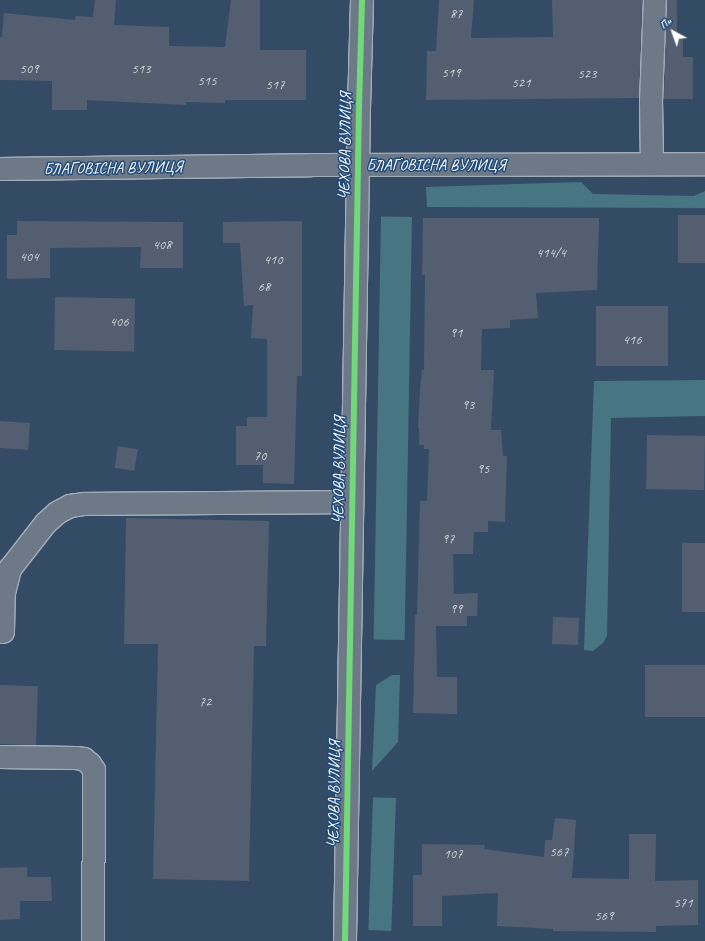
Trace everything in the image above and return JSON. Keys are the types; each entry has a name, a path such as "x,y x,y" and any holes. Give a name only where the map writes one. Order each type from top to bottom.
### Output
{"street":[{"name":"ЧЕХОВА ВУЛИЦЯ","path":"345,941 362,0"},
{"path":"652,164 651,102 655,0"},
{"name":"БЛАГОВІСНА ВУЛИЦЯ","path":"0,169 358,165 705,164"},
{"path":"2,632 4,593 10,569 46,522 57,513 70,506 85,504 352,502"},
{"path":"0,757 76,758 90,764 94,770 93,941"}],"shaded area":[{"path":"581,182 593,194 694,196 705,191 705,208 427,207 426,187"},
{"path":"381,216 412,217 405,640 374,639"},
{"path":"705,380 705,416 611,418 607,636 603,643 593,651 584,650 594,381"},
{"path":"392,675 400,675 398,742 372,771 376,685"},
{"path":"373,797 396,798 391,931 368,930"}],"building":[{"path":"95,0 116,0 114,25 169,27 169,46 225,47 231,0 260,0 260,50 306,50 306,100 225,100 225,103 186,102 186,105 87,100 87,110 52,110 52,81 0,80 0,37 2,37 4,13 75,20 76,16 93,17"},
{"path":"439,0 474,0 471,38 553,37 552,0 642,0 639,98 426,100 427,51 436,51"},
{"path":"667,0 677,0 677,35 683,35 683,57 693,57 693,99 664,99"},
{"path":"678,215 705,215 705,263 678,263"},
{"path":"423,218 599,218 597,290 536,293 538,318 510,320 510,328 482,329 481,370 494,370 491,430 501,430 503,456 507,456 505,522 488,521 488,532 474,532 473,554 453,554 454,594 478,593 477,616 467,616 467,626 436,626 437,677 457,677 457,714 413,713 415,615 417,615 420,501 427,501 429,449 424,449 424,445 419,445 418,428 420,389 422,370 424,370 425,275 422,275"},
{"path":"17,221 183,222 183,268 140,268 141,247 50,248 50,278 7,279 7,235 17,235"},
{"path":"302,221 302,376 297,376 294,484 263,483 263,465 236,465 236,426 247,426 247,417 267,417 267,339 251,338 253,305 244,306 240,243 223,243 223,222"},
{"path":"55,297 135,298 134,351 54,350"},
{"path":"596,306 668,306 668,366 596,366"},
{"path":"0,421 30,423 28,450 0,448"},
{"path":"647,435 705,436 704,490 646,489"},
{"path":"118,446 138,449 134,471 115,468"},
{"path":"126,518 269,521 266,646 254,646 249,881 153,879 158,644 124,644"},
{"path":"682,543 705,543 705,612 682,612"},
{"path":"553,617 579,618 578,645 552,644"},
{"path":"645,665 705,665 705,717 645,717"},
{"path":"0,685 38,686 36,745 0,744"},
{"path":"555,818 576,820 572,878 629,879 629,834 656,834 655,881 698,880 698,925 656,926 656,932 553,931 553,929 497,926 498,893 442,896 442,926 413,926 413,875 422,875 422,844 485,845 484,849 544,857 545,840 552,840"},
{"path":"27,867 27,877 51,877 52,901 20,901 20,919 0,920 0,868"}],"cycle path":[{"path":"345,941 362,0"}]}
